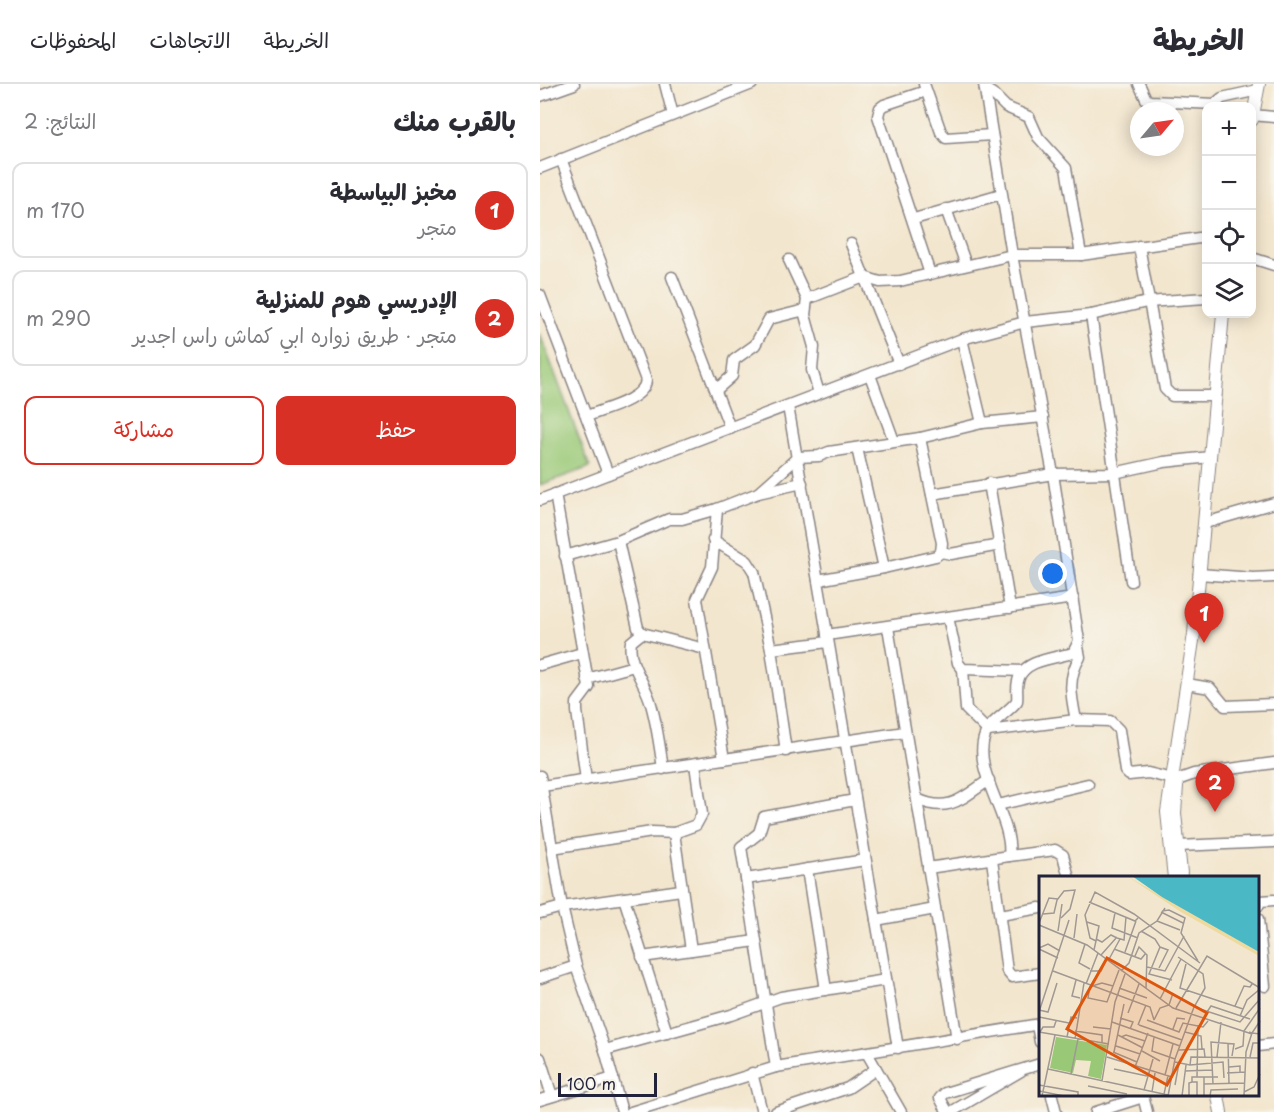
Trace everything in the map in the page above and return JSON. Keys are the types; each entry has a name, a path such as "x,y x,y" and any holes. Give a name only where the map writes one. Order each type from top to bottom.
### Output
{"main road":[{"path":"1255,102 1258,87"},
{"path":"1174,876 1171,813 1199,574 1223,318"},
{"path":"1171,813 1182,876"},
{"path":"1210,1097 1213,1112"},
{"path":"1218,1097 1221,1112"}],"street":[{"path":"540,96 574,84"},
{"path":"665,84 673,115"},
{"path":"540,168 752,84"},
{"path":"1139,84 1146,99 1150,101 1215,104 1222,98 1258,87"},
{"path":"984,87 1073,598 1080,657 1074,667 1069,686 1076,720"},
{"path":"984,87 1006,107 1029,117 1038,137 1061,159 1066,168 1081,255"},
{"path":"930,274 914,219 878,116 884,105 925,88 941,132 946,138 992,135"},
{"path":"1256,117 1274,117"},
{"path":"561,159 646,380 646,385 638,395 587,416"},
{"path":"914,219 1001,194"},
{"path":"946,209 966,265"},
{"path":"716,390 732,376 734,360 755,345 769,319 864,278 880,282 900,281 1012,255 1081,255 1202,238"},
{"path":"851,244 899,363"},
{"path":"1139,246 1147,302 1165,389 1169,394 1183,398 1216,396"},
{"path":"789,260 806,304 815,353 812,370 819,393"},
{"path":"1256,260 1274,265"},
{"path":"672,277 730,428"},
{"path":"540,295 608,474"},
{"path":"540,500 962,339 1025,322 1090,315 1147,302 1202,298"},
{"path":"1090,315 1131,581"},
{"path":"962,339 982,423"},
{"path":"870,375 894,441"},
{"path":"788,406 898,1048"},
{"path":"758,493 798,457 814,457 920,438 982,423 1043,417"},
{"path":"819,580 884,568 936,556 941,552 942,543 920,438"},
{"path":"857,448 884,568"},
{"path":"932,494 1053,474 1114,472 1164,462 1210,457"},
{"path":"565,556 618,541 669,519 682,519 717,509 758,493 802,483"},
{"path":"989,483 1010,608"},
{"path":"555,494 589,687 577,703 586,780"},
{"path":"1204,523 1274,503"},
{"path":"717,509 712,567 697,599 724,759"},
{"path":"713,540 752,566 771,648 786,751"},
{"path":"618,541 636,625 642,633 705,648"},
{"path":"941,552 951,554 1000,545"},
{"path":"1199,574 1253,578 1274,577"},
{"path":"771,648 1073,598"},
{"path":"948,617 958,663 963,669 966,709 988,731"},
{"path":"888,627 957,1039"},
{"path":"642,633 631,642 630,650 634,666 651,701 663,769"},
{"path":"1009,856 998,805 989,780 983,747 988,731 1017,701 1018,679 1023,671 1036,663 1072,653 1078,647"},
{"path":"540,665 582,653"},
{"path":"587,679 634,666"},
{"path":"963,669 1023,671"},
{"path":"1187,684 1210,688 1225,706 1274,704"},
{"path":"988,731 1076,720 1110,721 1119,730 1125,771 1128,775 1148,773 1174,780 1194,774 1274,763"},
{"path":"622,1112 605,1050 576,966 562,907 541,781 586,780 905,732"},
{"path":"552,848 652,832 674,832 700,821 702,814 695,764"},
{"path":"917,799 934,807 947,805 989,780"},
{"path":"998,805 1088,784"},
{"path":"776,1067 741,847 759,833 764,817 855,800"},
{"path":"674,832 691,950"},
{"path":"1178,846 1274,842"},
{"path":"928,868 1054,850 1063,855 1069,876"},
{"path":"746,879 865,860"},
{"path":"992,860 1009,974 1016,977 1039,973"},
{"path":"807,869 826,990"},
{"path":"540,913 562,907 681,890"},
{"path":"624,898 667,1033"},
{"path":"1259,904 1261,901 1274,900"},
{"path":"1000,915 1039,908"},
{"path":"876,920 935,909"},
{"path":"1259,936 1265,986"},
{"path":"642,957 756,941"},
{"path":"540,978 576,966"},
{"path":"605,1050 765,1004 781,997 886,980"},
{"path":"631,1112 776,1067 1038,1025"},
{"path":"1259,1046 1274,1044"},
{"path":"867,1053 901,1112"},
{"path":"540,1058 552,1096"},
{"path":"1021,1071 951,1112 947,1111 940,1098 945,1093 1039,1064"},
{"path":"777,1112 848,1088 876,1069"},
{"path":"752,1073 760,1111"},
{"path":"540,1100 613,1078"},
{"path":"1052,1097 1056,1112"},
{"path":"1096,1112 1140,1097"},
{"path":"1143,1097 1147,1112"}],"green space":[{"path":"540,334 590,467 540,485"}],"place":[{"name":"مخبز البياسطة","path":"1204,643"},
{"name":"الإدريسي هوم للمنزلية","path":"1215,812"}]}
